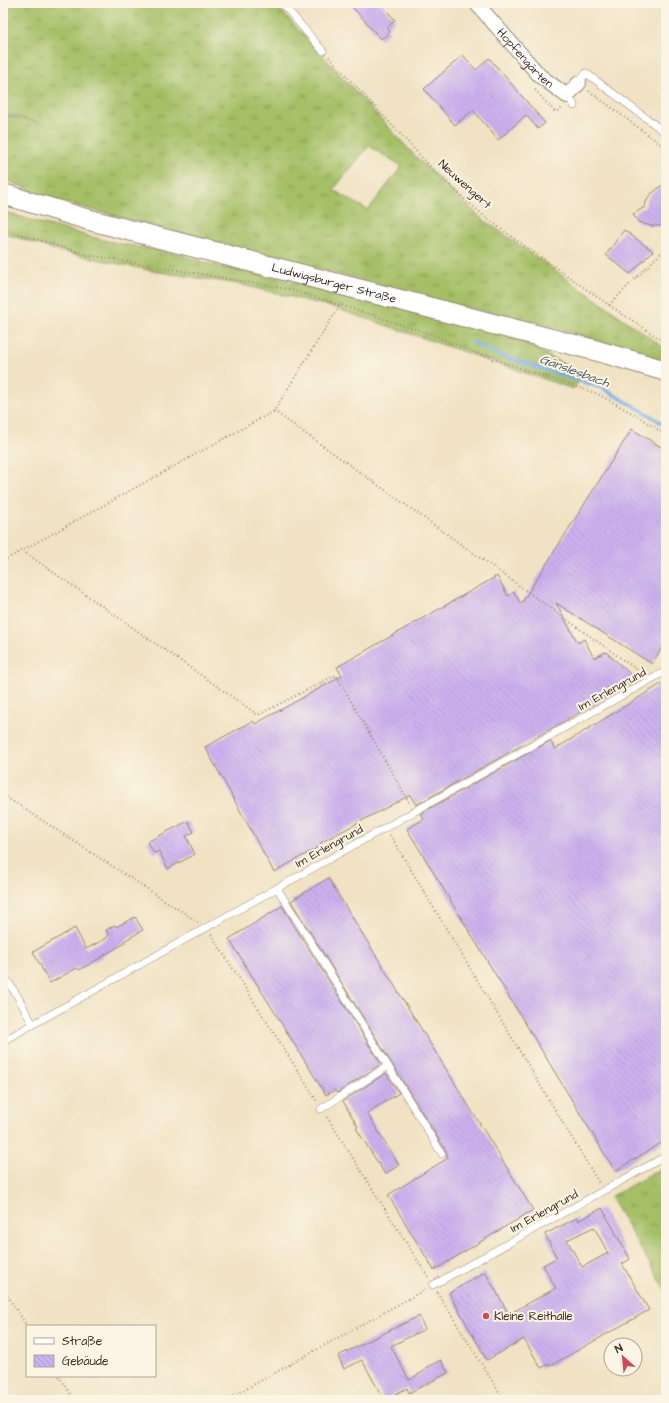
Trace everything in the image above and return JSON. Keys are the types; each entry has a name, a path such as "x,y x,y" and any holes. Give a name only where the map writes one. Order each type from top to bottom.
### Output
{"main road":[{"name":"Ludwigsburger Straße","path":"3,194 86,219 591,349 666,372"}],"street":[{"name":"Hopfengärten","path":"476,3 540,76 571,101 579,83"}],"lane":[{"path":"282,3 323,51"},
{"path":"579,83 586,73 666,133"},
{"name":"Im Erlengrund","path":"3,1041 666,671"},
{"path":"277,888 442,1154"},
{"path":"3,974 18,997 33,1025"},
{"path":"322,1109 388,1066"},
{"name":"Im Erlengrund","path":"433,1285 666,1156"}],"path":[{"name":"Neuwengert","path":"323,51 439,176 484,216 666,344"},
{"path":"579,83 666,148"},
{"path":"3,229 88,255 288,289 340,305 431,334 481,355 598,394 639,417 666,435"},
{"path":"609,305 666,248"},
{"path":"3,562 274,411 340,305"},
{"path":"274,411 651,680"},
{"path":"23,550 258,715 336,675 414,811"},
{"path":"3,795 206,927"},
{"path":"386,827 603,1191"},
{"path":"226,1400 433,1285 504,1400"},
{"path":"3,1289 26,1325"},
{"path":"60,1377 74,1400"}],"green space":[{"path":"3,3 274,3 417,158 481,218 666,349 666,362 547,325 459,306 55,200 3,179 3,115 39,123 3,114","holes":["369,146 402,166 368,210 333,190"]},
{"path":"3,211 107,241 178,254 213,265 281,279 541,341 525,343 584,375 573,389 332,307 239,284 153,271 59,251 3,233"},
{"path":"666,1166 666,1291 610,1197"}],"building":[{"path":"349,3 380,3 395,20 387,28 390,32 381,39"},
{"path":"463,55 476,70 489,58 545,123 538,129 526,115 498,140 473,110 455,125 424,89"},
{"path":"666,182 666,226 651,226 638,222 633,214 645,207 650,195"},
{"path":"624,230 653,251 630,274 606,255"},
{"path":"632,429 666,450 666,641 652,664 556,603 578,643 584,639 594,658 606,652 637,680 416,805 410,795 320,843 322,845 274,872 205,747 253,721 255,724 342,676 337,667 497,576 508,596 514,592 521,604"},
{"path":"666,681 666,1140 615,1171 407,829 424,819 420,814 550,741 555,749"},
{"path":"188,821 194,832 186,836 195,854 168,869 159,851 154,853 147,842"},
{"path":"328,878 533,1210 434,1270 388,1195 448,1158 446,1151 291,901"},
{"path":"282,906 381,1064 337,1093 335,1090 326,1095 229,939"},
{"path":"135,917 143,930 124,941 125,943 79,970 77,968 50,983 33,952 75,928 86,949 107,938 109,935 106,930 115,925 116,927"},
{"path":"386,1073 399,1093 367,1113 399,1165 385,1174 356,1128 358,1127 343,1101"},
{"path":"602,1208 630,1259 622,1264 649,1310 550,1366 549,1364 541,1368 524,1339 487,1360 449,1293 485,1272 509,1314 556,1288 543,1265 557,1258 545,1234 577,1218 578,1221","holes":["594,1227 608,1253 582,1267 567,1240"]},
{"path":"419,1316 425,1329 391,1346 409,1380 426,1370 425,1368 441,1360 448,1373 409,1393 407,1388 384,1400 362,1360 344,1369 338,1356"}],"waterway":[{"name":"Gänslesbach","path":"472,342 496,354 602,388 666,426"}],"place":[{"name":"Kleine Reithalle","path":"486,1316"}]}
